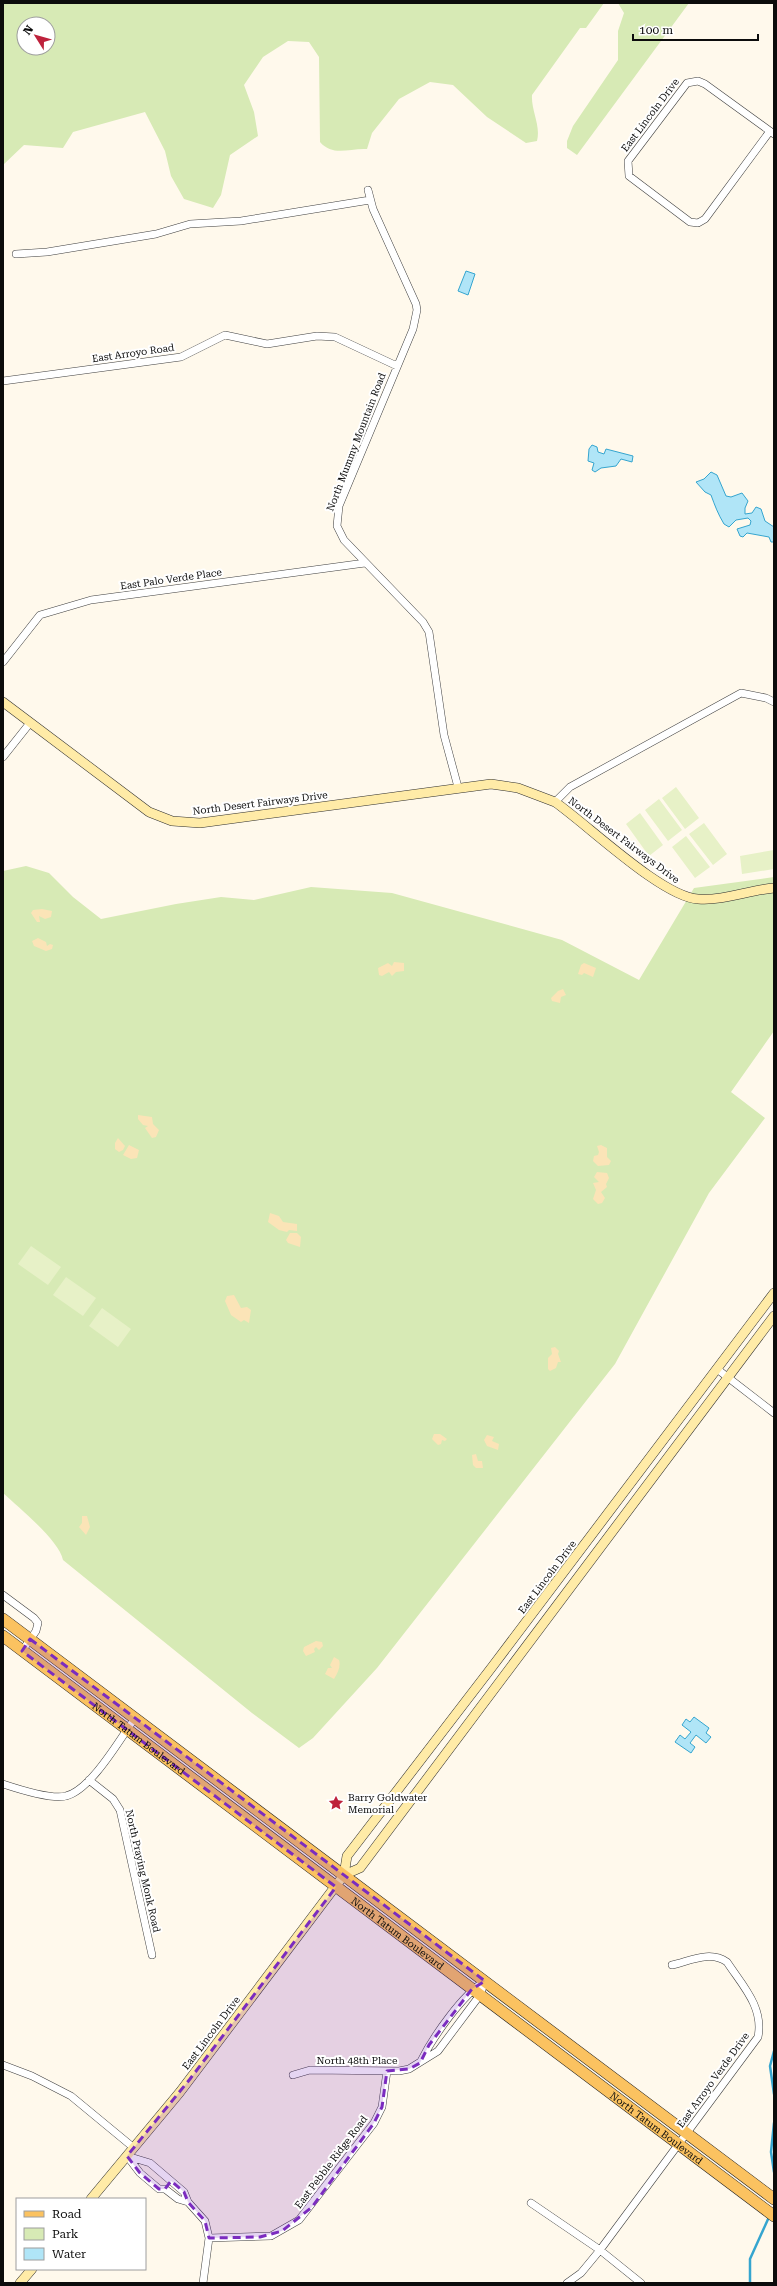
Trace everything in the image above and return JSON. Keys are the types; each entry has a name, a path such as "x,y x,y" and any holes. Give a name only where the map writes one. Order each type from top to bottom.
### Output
{"main road":[{"name":"North Desert Fairways Drive","path":"3,702 143,807 172,821 200,822 458,787 503,785 539,794 555,802 661,884 681,895 697,899 713,899 774,888"},
{"name":"East Lincoln Drive","path":"92,2198 187,2084 336,1887 344,1875 347,1856 488,1674 774,1294"},
{"name":"East Lincoln Drive","path":"344,1875 360,1868 774,1316"},
{"name":"North Tatum Boulevard","path":"3,1618 774,2199"},
{"name":"North Tatum Boulevard","path":"3,1636 774,2216"},
{"path":"20,2283 31,2270"}],"street":[{"name":"East Lincoln Drive","path":"693,80 705,84 772,132 705,219 698,223 690,222 629,176 627,170 628,161 687,83 693,80"},
{"name":"North Mummy Mountain Road","path":"368,190 370,200 417,310 413,328 337,513 337,526 344,540 423,622 429,632 444,735 458,787"},
{"path":"16,254 47,252 156,234 190,224 241,222 370,200"},
{"name":"East Arroyo Road","path":"3,381 181,357 225,335 267,344 310,337 335,337 397,366"},
{"name":"East Palo Verde Place","path":"3,662 40,615 92,600 365,563"},
{"name":"North Desert Fairways Drive","path":"555,802 570,786 741,693 766,698 774,702"},
{"path":"3,757 30,723"},
{"path":"717,1369 774,1413"},
{"path":"3,1595 34,1618 38,1624 36,1631 22,1651"},
{"path":"3,1784 55,1797 74,1793 89,1780 135,1718"},
{"name":"North Praying Monk Road","path":"89,1780 113,1799 120,1810 152,1955"},
{"name":"East Arroyo Verde Drive","path":"567,2283 581,2273 600,2250 753,2046 758,2037 760,2018 758,2010 727,1962 719,1957 710,1955 672,1965"},
{"name":"North 48th Place","path":"420,2063 429,2046 485,1981"},
{"name":"North 48th Place","path":"293,2075 310,2070 387,2071 409,2069 438,2051 476,1992"},
{"path":"3,2065 39,2079 71,2096 134,2148"},
{"name":"East Pebble Ridge Road","path":"209,2238 271,2236 300,2220 374,2123 382,2107 387,2071"},
{"path":"128,2156 140,2173 160,2189 165,2189 178,2199 188,2202"},
{"path":"128,2156 150,2163 184,2192 188,2202 205,2221 209,2238 203,2283"},
{"path":"165,2189 171,2181"},
{"path":"531,2203 600,2250 641,2283"}],"highlighted area":[{"path":"30,1639 485,1981 472,1989 429,2045 420,2063 409,2069 387,2071 382,2107 374,2123 312,2207 282,2231 260,2237 209,2238 205,2221 188,2202 184,2192 171,2181 165,2189 159,2189 140,2173 127,2156 190,2079 336,1887 22,1651"}],"green space":[{"path":"3,3 604,3 586,28 580,28 532,95 538,129 537,141 526,143 487,117 453,85 430,82 399,99 372,133 367,149 336,151 325,147 320,142 319,57 309,42 288,41 263,57 244,85 254,112 258,136 230,155 221,195 213,208 184,199 171,176 165,151 145,112 73,132 63,148 24,145 3,165"},
{"path":"618,3 689,3 577,155 567,148 567,141 573,126 618,60 618,31 624,13"},
{"path":"676,787 699,818 685,829 662,798"},
{"path":"659,799 682,830 668,841 645,810"},
{"path":"640,813 663,845 649,856 626,824"},
{"path":"704,823 727,854 713,865 689,834"},
{"path":"686,836 710,867 695,878 672,847"},
{"path":"774,850 774,869 742,874 740,856"},
{"path":"26,866 49,873 73,897 101,919 176,904 221,897 254,900 311,887 392,893 562,940 639,980 694,888 774,877 774,1031 731,1092 765,1118 709,1193 615,1364 377,1668 313,1738 299,1748 252,1713 63,1560 60,1552 46,1534 3,1493 3,871"},
{"path":"31,1246 61,1267 48,1285 18,1264"},
{"path":"66,1277 96,1298 83,1316 53,1295"},
{"path":"102,1308 131,1329 118,1347 89,1326"}],"sand":[{"path":"42,909 52,911 51,917 45,919 39,916 40,922 37,922 31,913 33,910"},
{"path":"38,938 46,942 47,946 50,944 53,945 52,949 46,951 34,946 32,941"},
{"path":"394,962 404,963 404,971 396,972 392,976 389,972 382,976 379,975 378,968 388,963 392,966"},
{"path":"584,963 596,968 593,977 584,973 582,975 578,974 581,965"},
{"path":"563,989 566,995 561,997 560,1003 552,1001 551,998 558,991"},
{"path":"138,1115 152,1117 153,1124 159,1130 156,1137 152,1138 145,1128 148,1126 143,1125 138,1119"},
{"path":"118,1138 125,1146 123,1150 119,1152 115,1149 115,1143"},
{"path":"129,1145 139,1150 137,1158 131,1159 123,1155"},
{"path":"601,1145 607,1148 607,1157 611,1161 609,1165 598,1166 593,1161 594,1156 598,1155 599,1152 597,1146"},
{"path":"597,1172 607,1173 609,1178 606,1184 607,1187 601,1192 605,1198 602,1203 598,1204 593,1199 596,1190 593,1183 599,1182 594,1177"},
{"path":"270,1213 279,1216 283,1222 297,1224 297,1231 289,1230 287,1232 279,1230 268,1222"},
{"path":"290,1233 297,1233 301,1237 300,1247 288,1243 286,1240"},
{"path":"234,1295 241,1308 247,1307 251,1310 249,1323 244,1320 241,1322 231,1315 225,1301 227,1296"},
{"path":"555,1347 559,1351 558,1354 561,1362 558,1362 556,1368 550,1371 548,1369 548,1358 552,1354 551,1348"},
{"path":"434,1434 440,1434 447,1439 445,1441 442,1440 441,1444 438,1445 432,1439"},
{"path":"487,1435 494,1437 492,1441 499,1444 498,1450 487,1446 484,1440"},
{"path":"476,1454 478,1461 482,1461 483,1468 476,1468 473,1465 472,1455"},
{"path":"82,1516 87,1516 90,1527 86,1535 79,1527 82,1523"},
{"path":"316,1641 322,1642 323,1646 319,1650 316,1647 314,1649 315,1652 306,1656 303,1651 304,1647"},
{"path":"334,1657 339,1660 340,1665 334,1679 325,1674 328,1668 332,1668 330,1665"}],"water":[{"path":"466,271 475,274 468,295 458,291"},
{"path":"592,445 597,447 598,452 604,454 606,449 633,456 632,462 621,459 616,466 601,468 595,472 592,470 594,463 588,461 589,449"},
{"path":"711,472 717,475 726,496 731,497 742,493 748,501 745,508 745,514 752,513 756,507 761,509 765,521 774,527 774,542 771,542 769,537 747,533 743,537 740,536 737,529 750,525 751,521 748,518 736,520 729,527 724,524 711,495 705,492 696,482 704,479"},
{"path":"694,1717 709,1728 706,1733 711,1737 706,1743 696,1735 690,1743 695,1747 691,1753 675,1742 680,1735 685,1739 691,1732 682,1725 686,1719 690,1722"}],"waterway":[{"path":"774,2051 770,2066 774,2094"},
{"path":"774,2123 771,2152 774,2172"},
{"path":"750,2283 750,2259 769,2217"}],"place":[{"name":"Barry Goldwater Memorial","path":"336,1803"}]}
